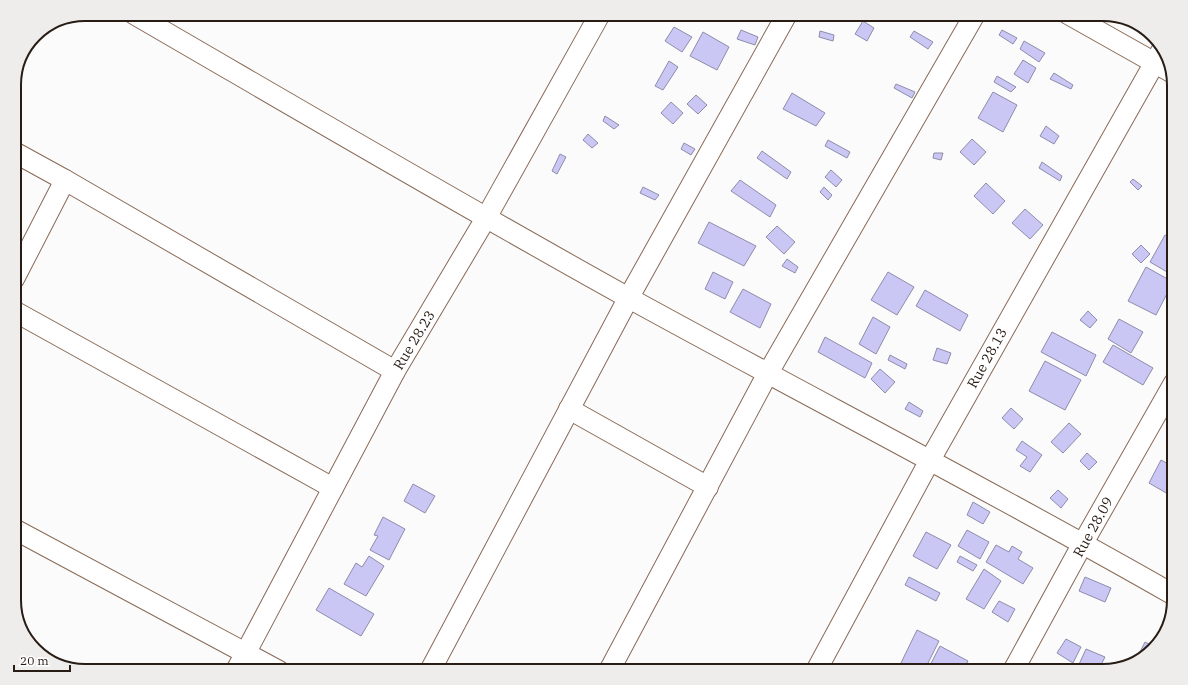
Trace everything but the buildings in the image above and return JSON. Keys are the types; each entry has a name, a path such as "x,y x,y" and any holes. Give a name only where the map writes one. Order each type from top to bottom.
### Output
{"street":[{"path":"146,21 486,218 768,373 1083,543 1167,591"},
{"name":"Rue 28.23","path":"240,664 396,371 486,218 596,21"},
{"path":"434,664 629,297 783,21"},
{"path":"613,664 768,373 971,21"},
{"path":"1082,21 1162,60"},
{"name":"Rue 28.13","path":"820,664 930,460 1162,62"},
{"path":"21,156 396,371"},
{"path":"21,265 65,180"},
{"path":"21,315 333,488"},
{"path":"569,409 708,487"},
{"name":"Rue 28.09","path":"1018,664 1083,543 1167,412"},
{"path":"21,533 265,664"}]}
